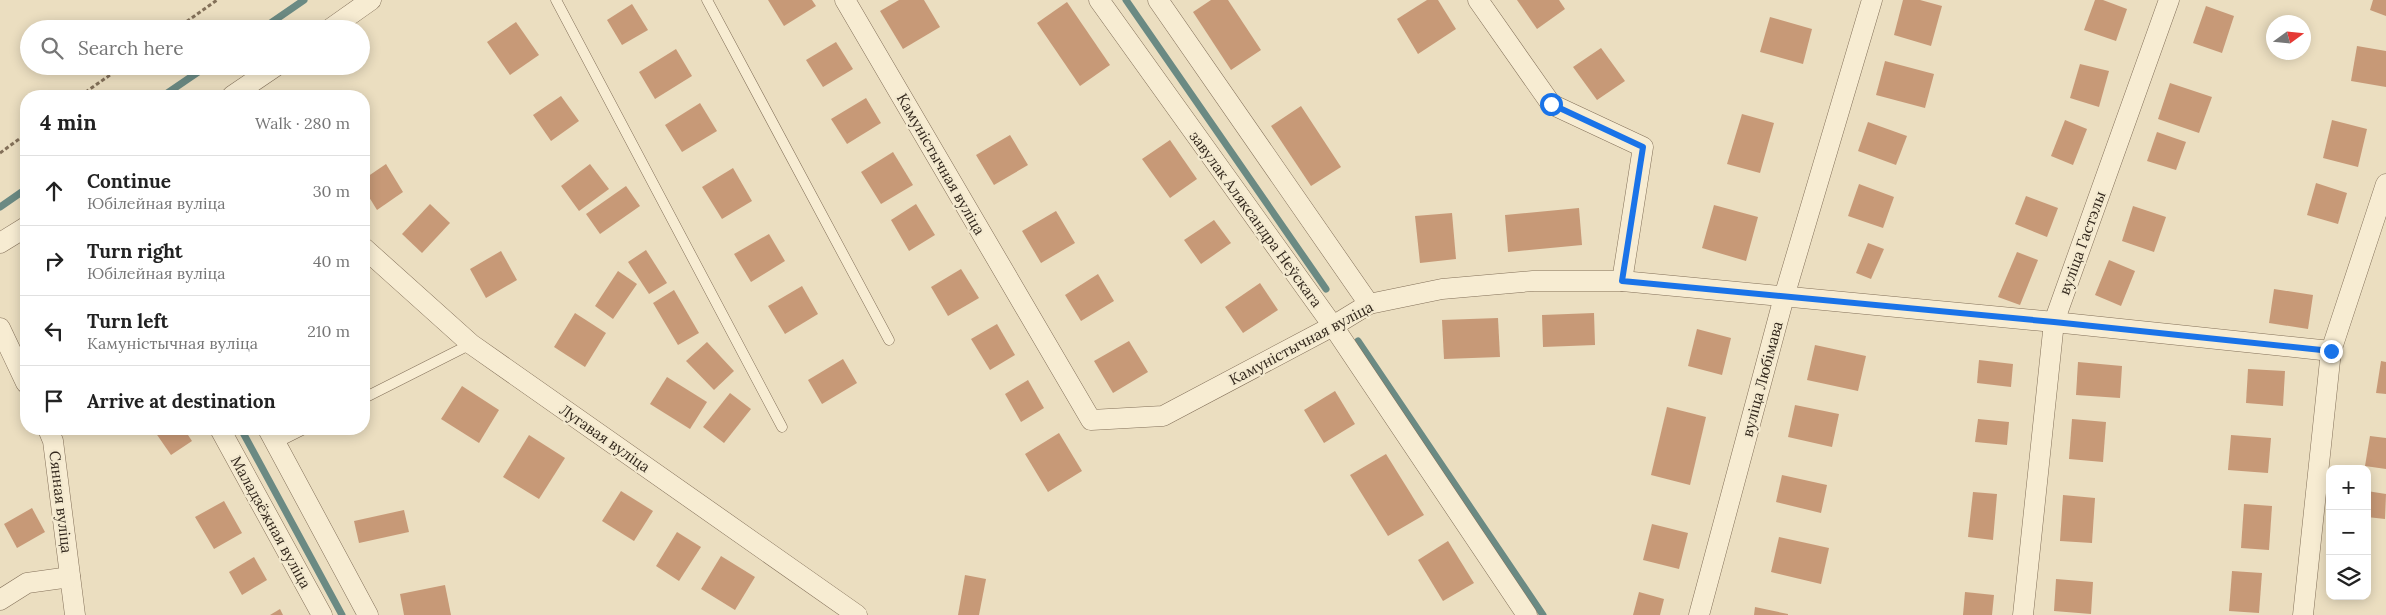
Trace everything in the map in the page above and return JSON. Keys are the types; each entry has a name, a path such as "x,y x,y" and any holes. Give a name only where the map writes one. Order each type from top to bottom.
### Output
{"street":[{"path":"343,20 371,0"},
{"name":"Камуністычная вуліца","path":"845,0 1091,420 1163,416 1333,326 1369,304 1442,290 1533,281 1622,281 2054,322 2331,351"},
{"name":"завулак Аляксандра Неўскага","path":"1099,0 1333,326 1527,615"},
{"path":"1158,0 1369,304"},
{"path":"1478,0 1551,104 1643,147 1622,281"},
{"name":"вуліца Любімава","path":"1699,615 1784,297 1872,0"},
{"name":"вуліца Гастэлы","path":"2023,615 2054,322 2170,0"},
{"path":"247,90 265,75"},
{"path":"2303,615 2331,351 2386,184"},
{"path":"0,243 20,231"},
{"name":"Лугавая вуліца","path":"370,253 471,344 857,615"},
{"path":"0,328 20,370"},
{"name":"Сянная вуліца","path":"51,435 54,441 75,615"},
{"name":"Маладзёжная вуліца","path":"223,435 322,615"},
{"path":"272,436 368,615"},
{"path":"0,600 27,583 70,577"}],"lane":[{"path":"556,0 782,427"},
{"path":"706,0 889,340"},
{"path":"370,395 471,344"}],"path":[{"path":"189,20 217,0"},
{"path":"89,90 110,75"},
{"path":"0,153 20,138"}],"building":[{"path":"768,0 812,0 816,6 784,26"},
{"path":"899,0 924,0 940,27 903,49 880,11"},
{"path":"1211,0 1228,0 1261,50 1231,70 1193,12"},
{"path":"1427,0 1438,0 1456,29 1418,54 1397,19"},
{"path":"1517,0 1559,0 1565,9 1537,29"},
{"path":"1903,0 1920,0 1942,6 1931,46 1894,35"},
{"path":"2095,0 2103,0 2127,9 2116,41 2084,30"},
{"path":"2373,0 2386,0 2386,16 2370,10"},
{"path":"1067,2 1110,65 1080,86 1037,23"},
{"path":"632,4 648,30 622,45 607,20"},
{"path":"2206,6 2234,16 2222,53 2193,43"},
{"path":"1770,17 1812,29 1803,64 1760,52"},
{"path":"516,22 539,55 510,75 487,42"},
{"path":"836,42 853,69 823,87 806,60"},
{"path":"2357,46 2386,51 2386,87 2351,81"},
{"path":"1601,48 1625,81 1597,100 1573,67"},
{"path":"676,49 692,76 655,99 639,72"},
{"path":"1885,61 1934,74 1925,108 1876,95"},
{"path":"2080,64 2109,71 2099,107 2070,98"},
{"path":"2170,83 2212,97 2199,133 2158,119"},
{"path":"561,96 579,121 551,141 533,115"},
{"path":"866,98 881,123 847,144 831,119"},
{"path":"700,103 717,131 682,152 665,125"},
{"path":"1301,106 1341,167 1311,186 1271,126"},
{"path":"1742,114 1774,123 1760,173 1727,164"},
{"path":"2065,120 2087,129 2073,165 2051,156"},
{"path":"2332,120 2367,129 2358,167 2323,158"},
{"path":"1868,122 1907,136 1896,165 1858,151"},
{"path":"2157,132 2186,142 2176,170 2147,161"},
{"path":"1010,135 1028,165 994,185 976,155"},
{"path":"1170,140 1197,179 1170,198 1142,159"},
{"path":"893,152 913,185 881,204 861,172"},
{"path":"386,164 403,192 377,210 370,199 370,175"},
{"path":"590,164 609,189 579,211 561,186"},
{"path":"733,168 752,201 722,219 702,187"},
{"path":"2316,183 2347,193 2338,224 2307,215"},
{"path":"1859,184 1894,197 1883,228 1848,216"},
{"path":"626,186 640,206 600,234 586,214"},
{"path":"2026,196 2058,208 2047,237 2015,224"},
{"path":"430,204 450,223 422,253 402,234"},
{"path":"916,204 935,235 909,251 891,220"},
{"path":"1714,205 1758,217 1746,261 1702,248"},
{"path":"2133,206 2166,217 2154,252 2122,241"},
{"path":"1579,208 1582,245 1508,252 1505,215"},
{"path":"1056,211 1075,243 1041,263 1022,231"},
{"path":"1452,213 1456,259 1420,263 1415,216"},
{"path":"1214,220 1231,243 1201,264 1184,240"},
{"path":"769,234 785,261 751,282 734,254"},
{"path":"1868,243 1884,249 1871,279 1856,273"},
{"path":"646,250 667,283 649,294 628,262"},
{"path":"501,251 517,280 486,298 470,269"},
{"path":"2017,252 2038,260 2020,305 1998,297"},
{"path":"2109,260 2135,271 2121,306 2095,295"},
{"path":"961,269 979,298 948,316 931,287"},
{"path":"618,271 637,284 613,319 595,306"},
{"path":"1098,274 1114,301 1081,321 1065,295"},
{"path":"1260,283 1278,310 1243,333 1225,307"},
{"path":"802,286 818,314 785,334 768,306"},
{"path":"2274,289 2313,295 2308,329 2269,323"},
{"path":"674,290 699,333 678,345 653,303"},
{"path":"575,313 606,333 585,367 554,347"},
{"path":"1594,313 1595,345 1543,347 1542,315"},
{"path":"1498,318 1500,357 1444,359 1442,320"},
{"path":"997,324 1015,355 990,370 971,339"},
{"path":"1697,329 1731,338 1722,375 1688,366"},
{"path":"1129,341 1148,372 1113,393 1094,361"},
{"path":"707,342 734,371 714,390 686,361"},
{"path":"1815,345 1866,356 1858,391 1807,380"},
{"path":"843,359 857,383 822,404 808,380"},
{"path":"1979,360 2013,364 2011,387 1977,383"},
{"path":"2381,361 2386,362 2386,394 2376,393"},
{"path":"2078,362 2122,366 2120,398 2076,395"},
{"path":"2248,369 2285,371 2283,406 2246,403"},
{"path":"667,377 707,402 690,429 650,404"},
{"path":"1028,380 1044,408 1021,422 1005,394"},
{"path":"462,386 499,410 479,443 441,419"},
{"path":"1335,391 1355,424 1324,443 1304,410"},
{"path":"730,393 751,409 724,443 703,427"},
{"path":"1795,405 1839,414 1832,447 1788,437"},
{"path":"1667,407 1706,417 1690,485 1651,475"},
{"path":"1978,419 2009,422 2007,445 1975,442"},
{"path":"2072,419 2106,422 2103,462 2069,459"},
{"path":"1059,433 1082,471 1048,492 1025,454"},
{"path":"157,435 188,435 192,441 171,455"},
{"path":"529,435 565,458 539,499 503,477"},
{"path":"2231,435 2271,438 2268,473 2228,470"},
{"path":"2370,436 2386,438 2386,469 2365,465"},
{"path":"1386,454 1424,515 1388,536 1350,475"},
{"path":"1782,475 1827,485 1821,513 1776,502"},
{"path":"621,491 653,511 634,541 602,521"},
{"path":"1973,492 1997,494 1993,540 1968,537"},
{"path":"2371,492 2386,494 2385,519 2371,517"},
{"path":"2063,495 2095,498 2092,543 2060,541"},
{"path":"224,501 242,533 214,549 195,517"},
{"path":"2244,504 2272,506 2269,550 2241,548"},
{"path":"32,508 45,532 17,548 4,524"},
{"path":"404,510 409,532 359,543 354,521"},
{"path":"1652,524 1688,533 1679,569 1643,560"},
{"path":"677,532 701,547 679,581 656,566"},
{"path":"1779,537 1829,548 1821,584 1771,572"},
{"path":"1448,541 1474,583 1443,601 1418,560"},
{"path":"721,556 755,577 735,610 701,589"},
{"path":"254,557 267,580 242,595 229,572"},
{"path":"2232,571 2262,573 2259,613 2229,611"},
{"path":"965,575 986,579 979,615 958,615"},
{"path":"2056,579 2093,582 2091,614 2054,611"},
{"path":"445,585 451,615 404,615 400,594"},
{"path":"1639,592 1664,599 1660,615 1633,615"},
{"path":"1965,592 1994,595 1992,615 1963,615"},
{"path":"1755,607 1788,614 1788,615 1754,615"},
{"path":"280,609 283,615 270,615"}],"waterway":[{"path":"275,20 304,0"},
{"path":"1126,0 1326,289"},
{"path":"172,90 194,75"},
{"path":"0,207 20,193"},
{"path":"1358,341 1543,615"},
{"path":"244,435 342,615"}],"route":[{"path":"1551,104 1643,147 1622,281 2054,322 2331,351"}]}
